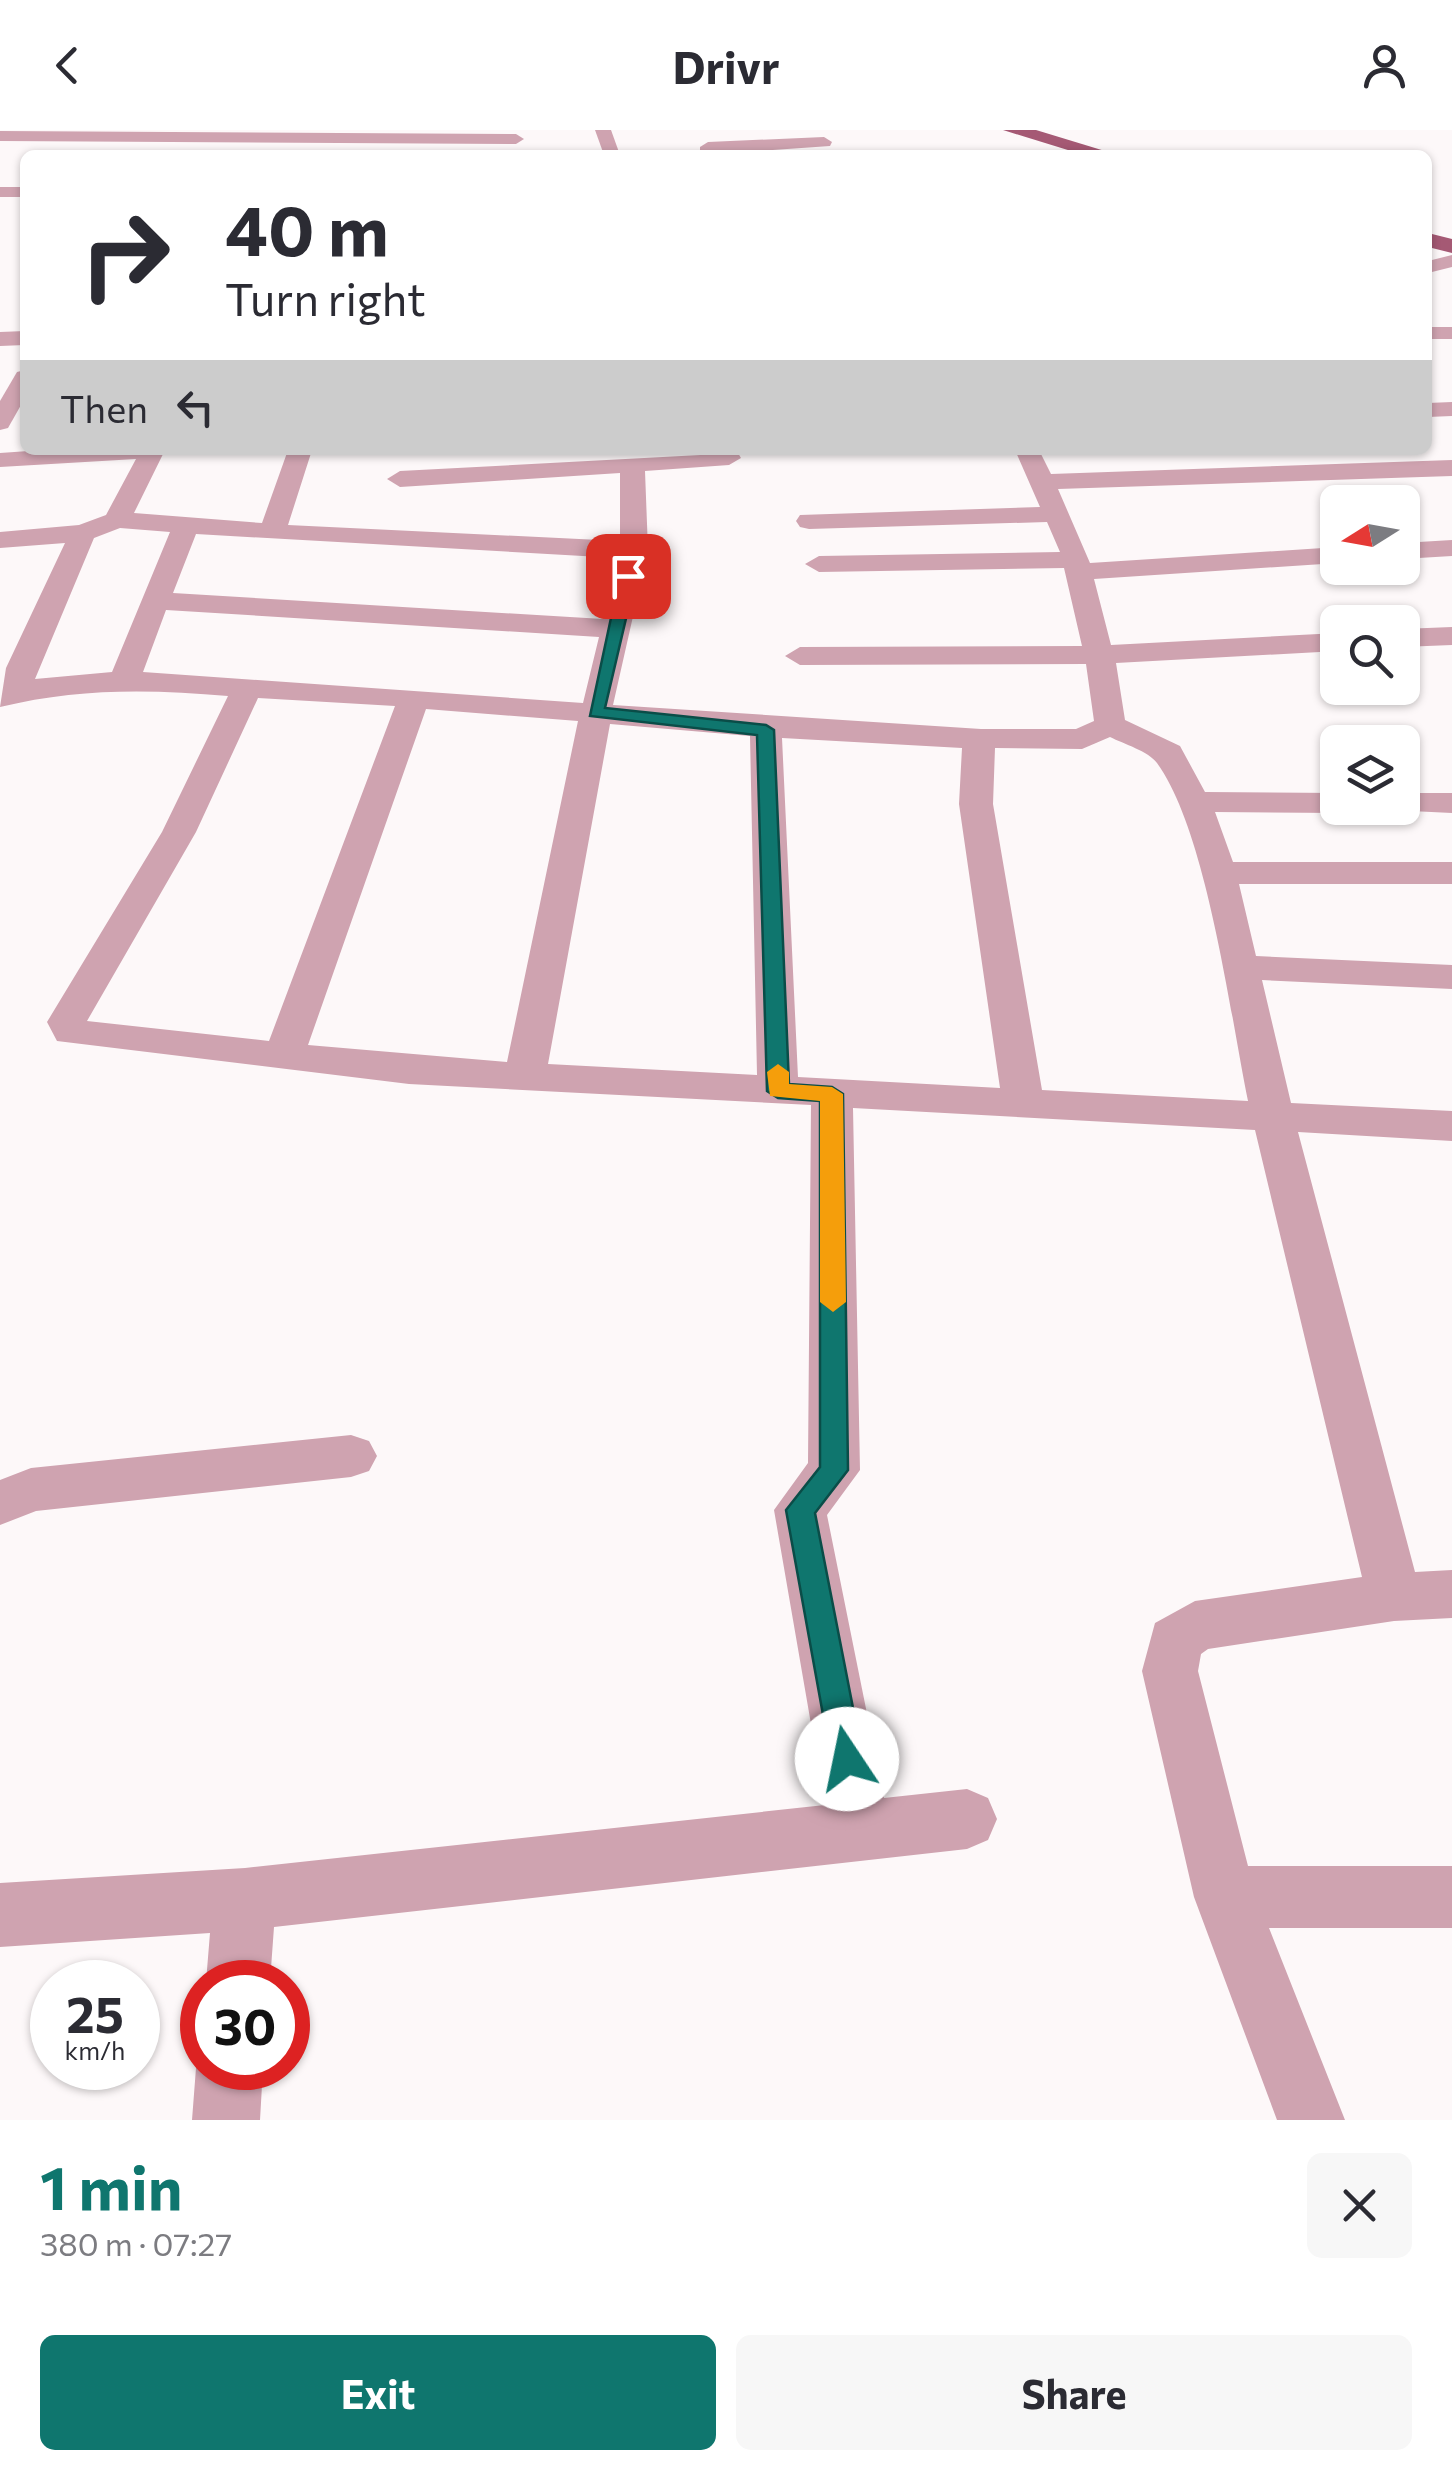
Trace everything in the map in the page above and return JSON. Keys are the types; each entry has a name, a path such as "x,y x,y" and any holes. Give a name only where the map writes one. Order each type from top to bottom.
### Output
{"main road":[{"path":"1026,132 1082,150"}],"street":[{"path":"62,130 303,148 515,139"},
{"path":"0,136 399,131 515,139"},
{"path":"708,150 825,134"},
{"path":"12,155 35,137"},
{"path":"0,423 20,386"},
{"path":"0,438 8,460 80,455"},
{"path":"117,520 150,455"},
{"path":"273,531 298,455"},
{"path":"390,508 405,455"},
{"path":"1029,455 1076,566 1110,725"},
{"path":"400,479 532,460 632,465 673,456 729,458"},
{"path":"525,1076 596,712 634,550 632,465"},
{"path":"1042,482 1452,468"},
{"path":"810,521 1057,514"},
{"path":"0,540 84,533 117,520 185,527 634,550"},
{"path":"122,683 185,527"},
{"path":"9,694 84,533"},
{"path":"1420,550 1452,548"},
{"path":"819,564 1076,566 1320,556"},
{"path":"156,601 616,629"},
{"path":"1420,637 1452,636"},
{"path":"800,656 1098,655 1320,643"},
{"path":"0,646 32,645"},
{"path":"9,694 59,681 247,688 414,697 766,730 979,738 1082,739 1110,725"},
{"path":"247,688 179,832 67,1022 71,1032 283,1058 525,1076 1452,1126"},
{"path":"283,1058 414,697"},
{"path":"1110,725 1168,753 1194,802 1219,873 1273,1118 1394,1597"},
{"path":"766,730 778,1091"},
{"path":"979,738 976,804 1024,1105"},
{"path":"1194,802 1320,802"},
{"path":"1420,803 1452,803"},
{"path":"1219,873 1452,872"},
{"path":"1240,967 1452,977"},
{"path":"832,1094 834,1470 800,1510 860,1830"},
{"path":"0,1504 31,1490 350,1456"},
{"path":"1311,2120 1225,1897 1170,1671 1175,1640 1196,1626 1394,1597 1452,1594"},
{"path":"0,1914 245,1899 966,1818"},
{"path":"1225,1897 1452,1897"},
{"path":"240,1960 245,1899"},
{"path":"226,2120 228,2090"}],"slow traffic":[{"path":"778,1072 778,1091 832,1094 833,1302"}],"route":[{"path":"628,576 596,712 766,730 778,1091 832,1094 834,1470 800,1510 847,1759"}]}
